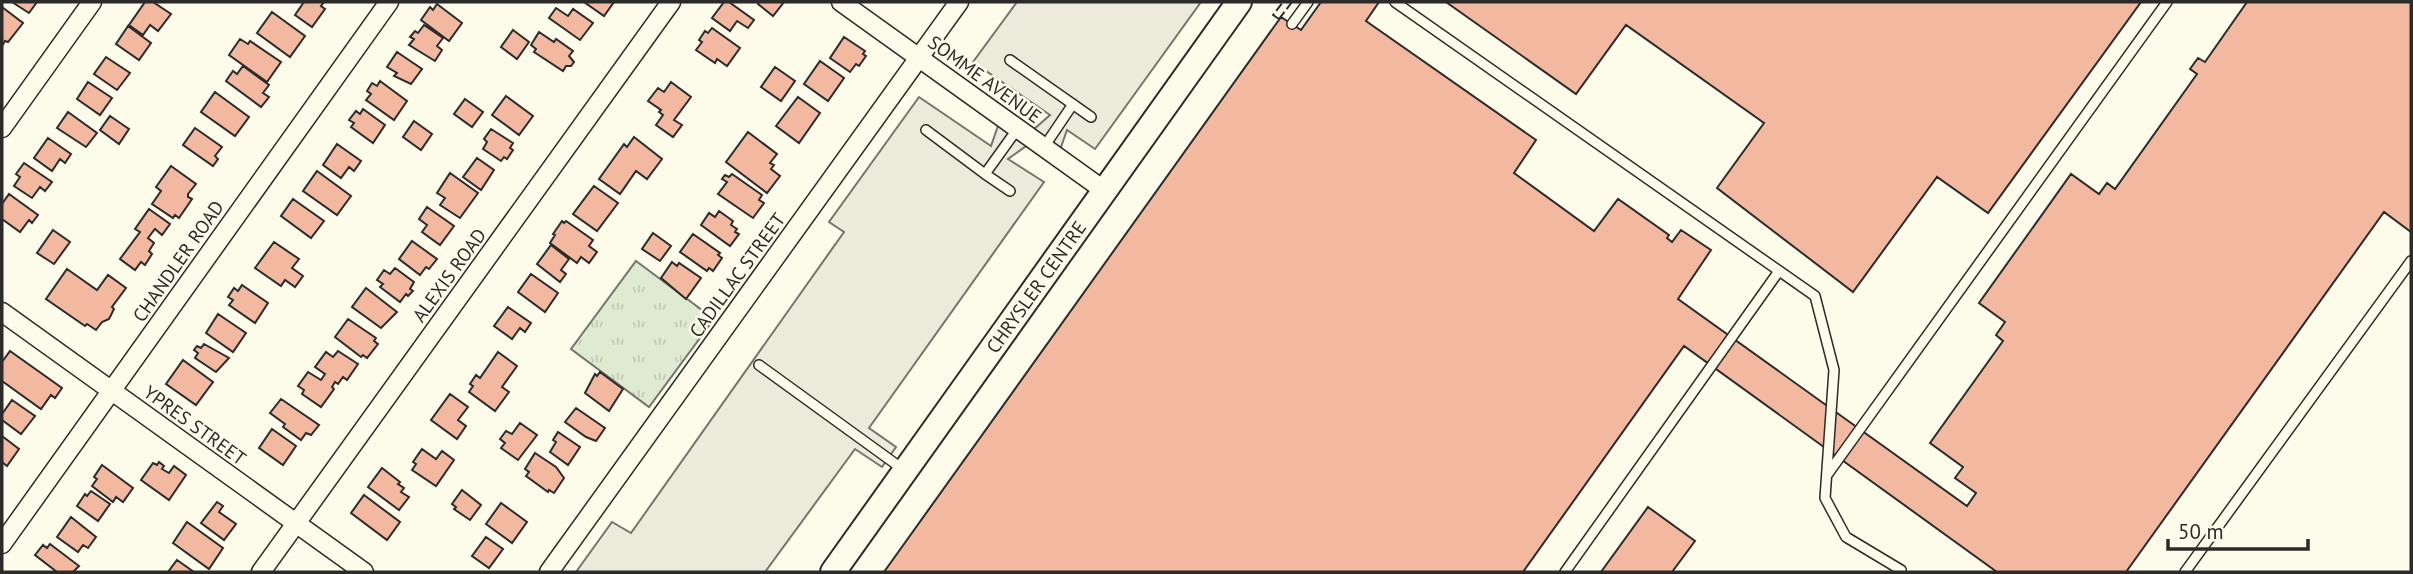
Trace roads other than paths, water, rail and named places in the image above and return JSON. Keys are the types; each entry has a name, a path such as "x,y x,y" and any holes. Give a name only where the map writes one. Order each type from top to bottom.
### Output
{"street":[{"path":"2,128 92,2"},
{"name":"CHANDLER ROAD","path":"2,544 389,2"},
{"name":"ALEXIS ROAD","path":"261,572 671,2"},
{"name":"SOMME AVENUE","path":"841,2 1105,191"},
{"name":"CADILLAC STREET","path":"549,572 958,2"},
{"name":"CHRYSLER CENTRE","path":"833,572 1239,2"},
{"name":"YPRES STREET","path":"2,312 365,572"}],"lane":[{"path":"1292,24 1308,2"},
{"path":"1395,2 1815,296 1834,370 1825,498 1846,537 1902,571"},
{"path":"1827,476 2167,2"},
{"path":"1010,60 1091,117"},
{"path":"1044,147 1073,104"},
{"path":"985,174 1018,128"},
{"path":"926,130 1010,191"},
{"path":"2185,572 2411,261"},
{"path":"1565,572 1779,271"},
{"path":"759,365 905,471"}]}
